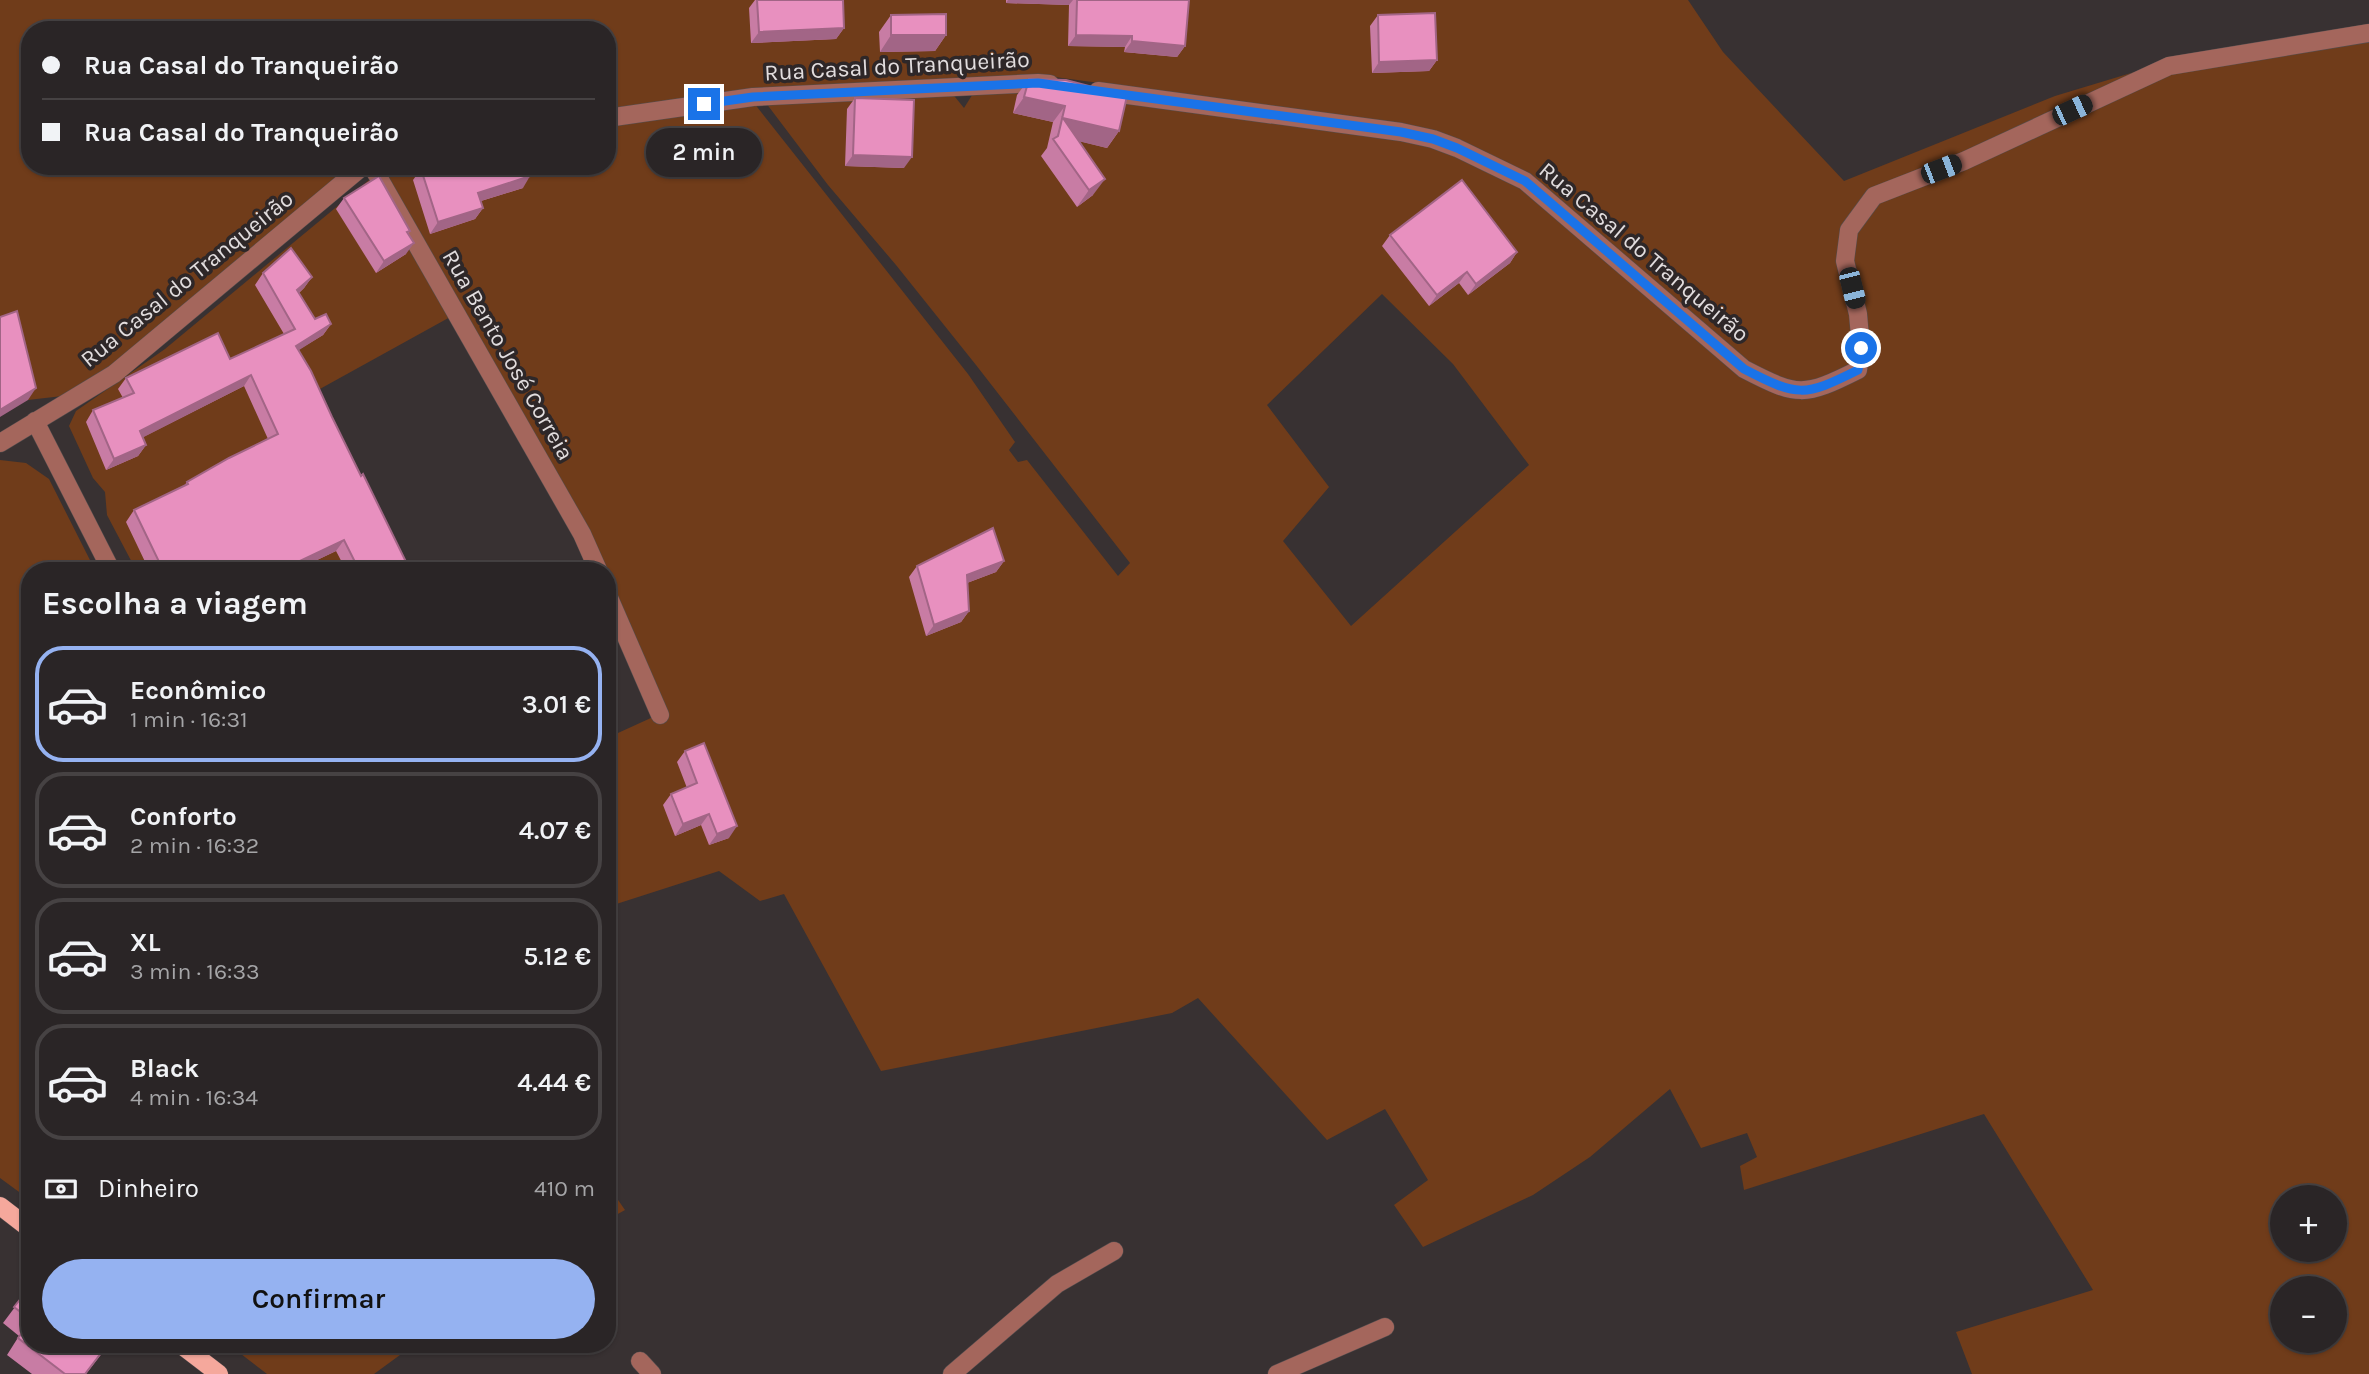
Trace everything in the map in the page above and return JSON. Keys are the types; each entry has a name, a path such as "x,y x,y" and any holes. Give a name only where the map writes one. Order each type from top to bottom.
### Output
{"main road":[{"path":"0,1206 21,1222"},
{"path":"192,1353 219,1374"}],"street":[{"name":"Rua Casal do Tranqueirão","path":"616,117 753,97 1038,83 1401,132 1433,139 1525,181 1744,369 1778,387 1799,391 1824,387 1858,370 1861,348 1858,314 1845,261 1849,230 1874,196 1964,161 2169,66 2369,33"},
{"name":"Rua Casal do Tranqueirão","path":"0,443 114,374 352,175"},
{"name":"Rua Bento José Correia","path":"377,175 582,534 594,562"},
{"path":"35,421 107,562"},
{"path":"616,614 660,715"},
{"path":"953,1374 1057,1284 1114,1251"},
{"path":"1277,1374 1385,1327"}],"shaded area":[{"path":"0,0 1688,0 1723,52 1844,181 2055,96 2151,67 1874,195 1847,230 1856,367 1822,385 1762,376 1529,173 1459,141 1213,98 1047,76 616,110 616,21 21,21 21,175 344,175 113,370 71,395 28,400 10,322 0,325"},
{"path":"2369,34 2369,1374 1972,1374 1956,1332 2093,1290 1984,1114 1744,1190 1740,1166 1757,1157 1747,1133 1701,1148 1670,1089 1590,1157 1533,1195 1423,1247 1394,1205 1428,1180 1385,1109 1327,1140 1198,998 1172,1013 881,1071 784,894 760,901 719,871 616,904 616,734 664,712 616,603 616,562 598,562 385,175 616,175 616,122 754,103 968,374 1015,442 1009,450 1018,462 1027,460 1118,576 1130,563 976,365 828,185 766,103 951,92 964,108 974,92 1019,88 1437,144 1525,181 1776,389 1861,371 1848,261 1852,231 1875,197 2169,66","holes":["1382,294 1453,364 1529,465 1351,626 1283,541 1329,487 1267,405"]},
{"path":"369,180 452,316 309,395 400,562 132,562 107,515 105,492 93,478 69,426 76,411 165,349"},
{"path":"0,460 26,463 49,479 91,562 21,562 21,1193 0,1178"},
{"path":"616,1197 625,1210 616,1215"},
{"path":"240,1353 403,1353 374,1374 267,1374"}],"building":[{"path":"757,0 843,0 844,28 759,32"},
{"path":"1077,0 1189,0 1185,46 1132,41 1132,36 1076,35"},
{"path":"1435,13 1437,60 1379,62 1378,15"},
{"path":"946,14 946,35 891,35 891,15"},
{"path":"1029,79 1066,80 1127,96 1119,131 1063,118 1105,179 1089,190 1053,139 1058,136 1065,106 1024,97"},
{"path":"855,98 914,100 912,157 853,155"},
{"path":"423,175 530,175 478,193 483,208 438,222"},
{"path":"379,176 414,243 384,261 344,198"},
{"path":"1462,180 1517,252 1476,284 1467,272 1437,295 1390,235"},
{"path":"291,248 312,277 297,290 315,319 326,314 331,324 296,346 406,562 355,562 344,540 298,562 159,562 134,510 188,484 187,482 229,458 278,434 251,375 140,431 146,445 114,459 93,410 134,393 126,378 218,333 230,359 295,329 263,273"},
{"path":"17,311 36,388 0,410 0,317"},
{"path":"993,528 1004,561 967,575 969,611 934,625 917,566"},
{"path":"704,743 737,826 717,834 709,814 683,824 671,794 697,783 685,751"},
{"path":"21,1298 21,1312 14,1307"},
{"path":"38,1353 101,1353 85,1374 65,1374"}],"route":[{"path":"704,104 753,97 1038,83 1401,132 1457,148 1525,181 1744,369 1778,387 1799,391 1824,387 1858,370 1861,348"}]}
